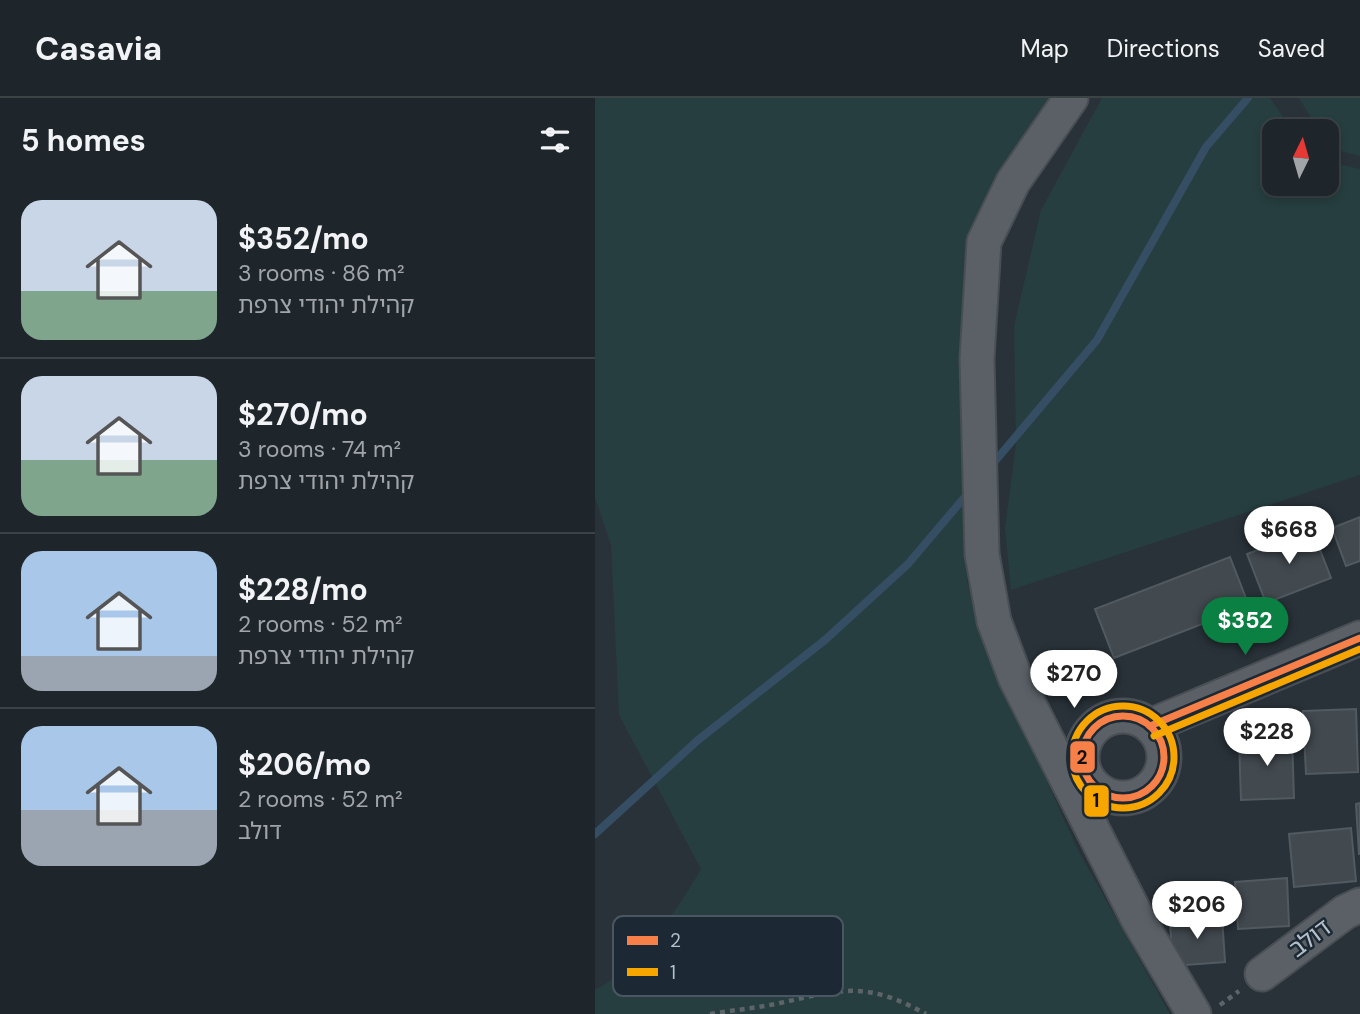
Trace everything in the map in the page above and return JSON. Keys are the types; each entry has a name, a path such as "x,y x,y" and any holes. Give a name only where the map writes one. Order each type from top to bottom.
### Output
{"street":[{"path":"1070,98 1013,182 984,242 977,359 982,554 994,621 1015,677 1138,919 1206,1010"},
{"path":"1150,726 1360,638"},
{"name":"דולב","path":"1262,974 1345,912 1360,905"}],"path":[{"path":"1206,1010 1262,974"},
{"path":"843,991 860,990 899,999 926,1014"},
{"path":"711,1014 780,1003 805,996"}],"green space":[{"path":"595,98 1057,98 975,271 960,365 967,581 990,656 1079,852 1170,1014 595,1014 595,990 613,978 613,996 843,996 843,916 671,916 701,869 619,715 611,545 595,497"},
{"path":"1102,98 1270,98 1285,119 1262,119 1262,196 1339,196 1339,164 1360,169 1360,475 1011,590 1005,528 1016,444 1014,326 1041,210"},
{"path":"1299,98 1360,98 1360,156 1339,151 1339,119 1312,119"}],"building":[{"path":"1360,517 1360,561 1346,566 1332,528"},
{"path":"1312,529 1331,578 1266,603 1247,554"},
{"path":"1230,557 1249,606 1114,658 1095,609"},
{"path":"1356,709 1358,772 1306,774 1303,711"},
{"path":"1292,736 1294,798 1241,800 1239,738"},
{"path":"1360,803 1360,854 1359,854 1356,804"},
{"path":"1351,828 1356,881 1294,887 1289,834"},
{"path":"1287,878 1289,926 1238,929 1235,882"},
{"path":"1222,916 1225,962 1172,966 1170,919"}],"waterway":[{"path":"991,466 1097,340 1206,147 1248,98"},
{"path":"595,834 698,740 825,640 908,564 969,492"}],"transit line":[{"name":"2","path":"1150,726 1360,638"},
{"name":"1","path":"1154,736 1360,649"},
{"name":"1","path":"1123,706 1143,710 1159,721 1170,737 1174,757 1170,777 1159,793 1143,804 1123,808 1103,804 1087,793 1076,777 1072,757 1076,737 1087,721 1103,710 1123,706"},
{"name":"2","path":"1123,716 1139,719 1152,728 1161,741 1164,757 1161,773 1152,786 1139,795 1123,798 1107,795 1094,786 1085,773 1082,757 1085,741 1094,728 1107,719 1123,716"}]}
